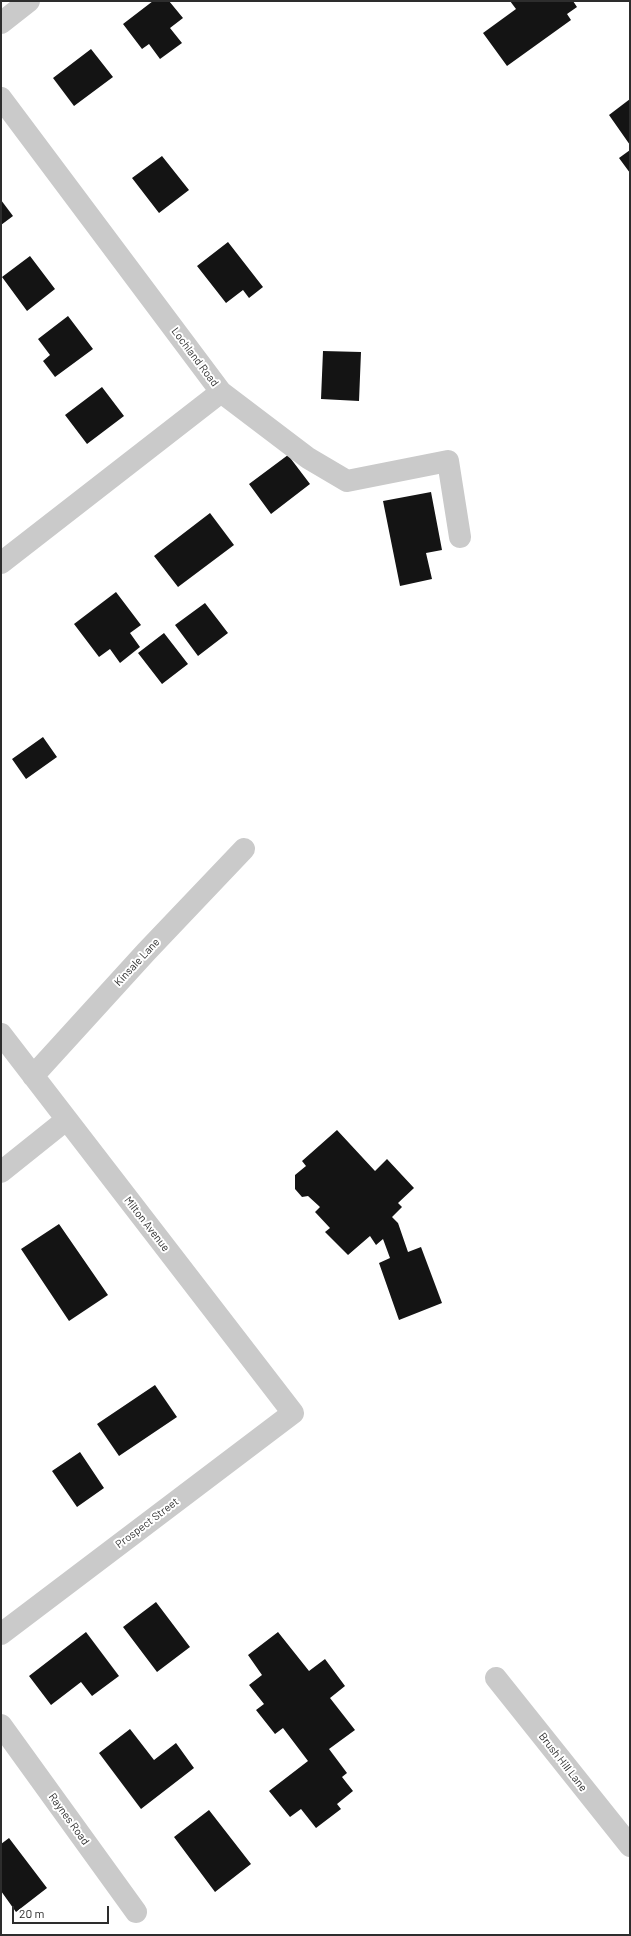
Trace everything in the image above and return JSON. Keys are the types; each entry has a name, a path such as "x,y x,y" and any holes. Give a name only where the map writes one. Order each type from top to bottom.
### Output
{"street":[{"path":"1,23 29,1"},
{"name":"Lochland Road","path":"1,98 221,392 1,563"},
{"path":"221,392 308,458 347,481 448,461 460,537"},
{"name":"Kinsale Lane","path":"33,1076 146,952 244,849"},
{"name":"Milton Avenue","path":"1,1034 293,1413"},
{"path":"1,1172 66,1120"},
{"name":"Prospect Street","path":"1,1634 293,1413"},
{"name":"Brush Hill Lane","path":"496,1678 630,1846"},
{"name":"Raynes Road","path":"1,1725 136,1912"}],"building":[{"path":"153,1 169,1 183,18 170,28 182,43 160,59 149,44 142,49 123,24"},
{"path":"510,1 573,1 577,7 567,14 571,20 507,66 483,33 516,9"},
{"path":"91,49 113,77 74,106 53,78"},
{"path":"630,99 630,145 609,115"},
{"path":"630,150 630,173 619,158"},
{"path":"162,156 189,190 159,213 132,178"},
{"path":"1,200 13,216 1,225"},
{"path":"228,242 263,287 249,298 243,290 226,303 197,266"},
{"path":"30,256 55,289 27,311 2,277"},
{"path":"68,316 93,349 55,377 43,361 50,355 38,339"},
{"path":"323,351 361,352 359,401 321,399"},
{"path":"102,387 124,416 87,444 65,415"},
{"path":"288,455 310,484 271,514 249,484"},
{"path":"431,492 442,550 426,553 432,579 400,586 383,501"},
{"path":"210,513 234,545 178,587 154,556"},
{"path":"116,592 141,625 130,633 140,647 120,663 110,649 99,657 74,624"},
{"path":"205,603 228,633 198,656 175,625"},
{"path":"164,633 188,664 162,684 138,653"},
{"path":"43,737 57,757 26,779 12,759"},
{"path":"337,1130 375,1171 387,1159 414,1188 398,1203 402,1207 392,1217 398,1223 408,1252 421,1247 442,1303 399,1320 379,1263 390,1258 383,1239 376,1245 370,1236 348,1255 325,1232 330,1228 315,1212 320,1207 308,1196 302,1197 295,1189 295,1175 306,1166 302,1161"},
{"path":"59,1224 108,1295 69,1321 21,1249"},
{"path":"155,1385 177,1417 119,1456 97,1424"},
{"path":"80,1452 104,1488 77,1507 52,1471"},
{"path":"156,1602 190,1647 157,1672 123,1627"},
{"path":"86,1632 119,1676 92,1696 81,1682 51,1705 29,1676"},
{"path":"278,1632 309,1671 325,1659 345,1686 330,1698 355,1730 329,1749 347,1773 342,1777 353,1791 337,1804 341,1809 316,1828 301,1809 290,1817 269,1791 308,1761 283,1728 275,1734 256,1710 264,1704 249,1685 262,1675 248,1655"},
{"path":"130,1729 154,1760 176,1743 194,1768 141,1809 99,1753"},
{"path":"209,1810 251,1864 215,1892 174,1837"},
{"path":"9,1838 47,1888 16,1912 1,1891 1,1844"}]}
